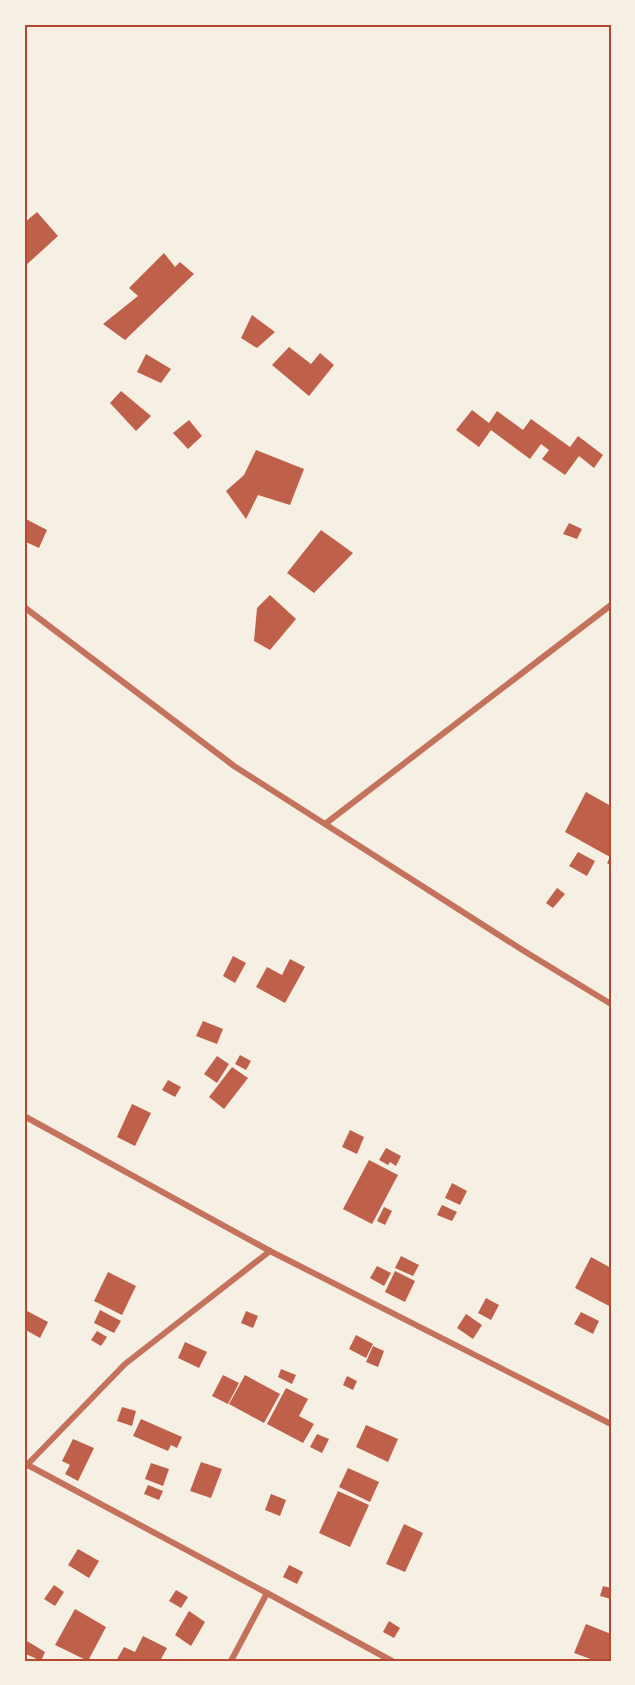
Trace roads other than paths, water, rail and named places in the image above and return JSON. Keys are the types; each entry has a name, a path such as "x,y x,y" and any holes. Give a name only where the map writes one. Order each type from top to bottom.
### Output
{"street":[{"path":"325,825 611,605"},
{"path":"24,607 234,766 611,1004"},
{"path":"24,1116 270,1251 611,1424"},
{"path":"270,1251 125,1364 25,1465 392,1661"},
{"path":"231,1661 267,1593"}]}
